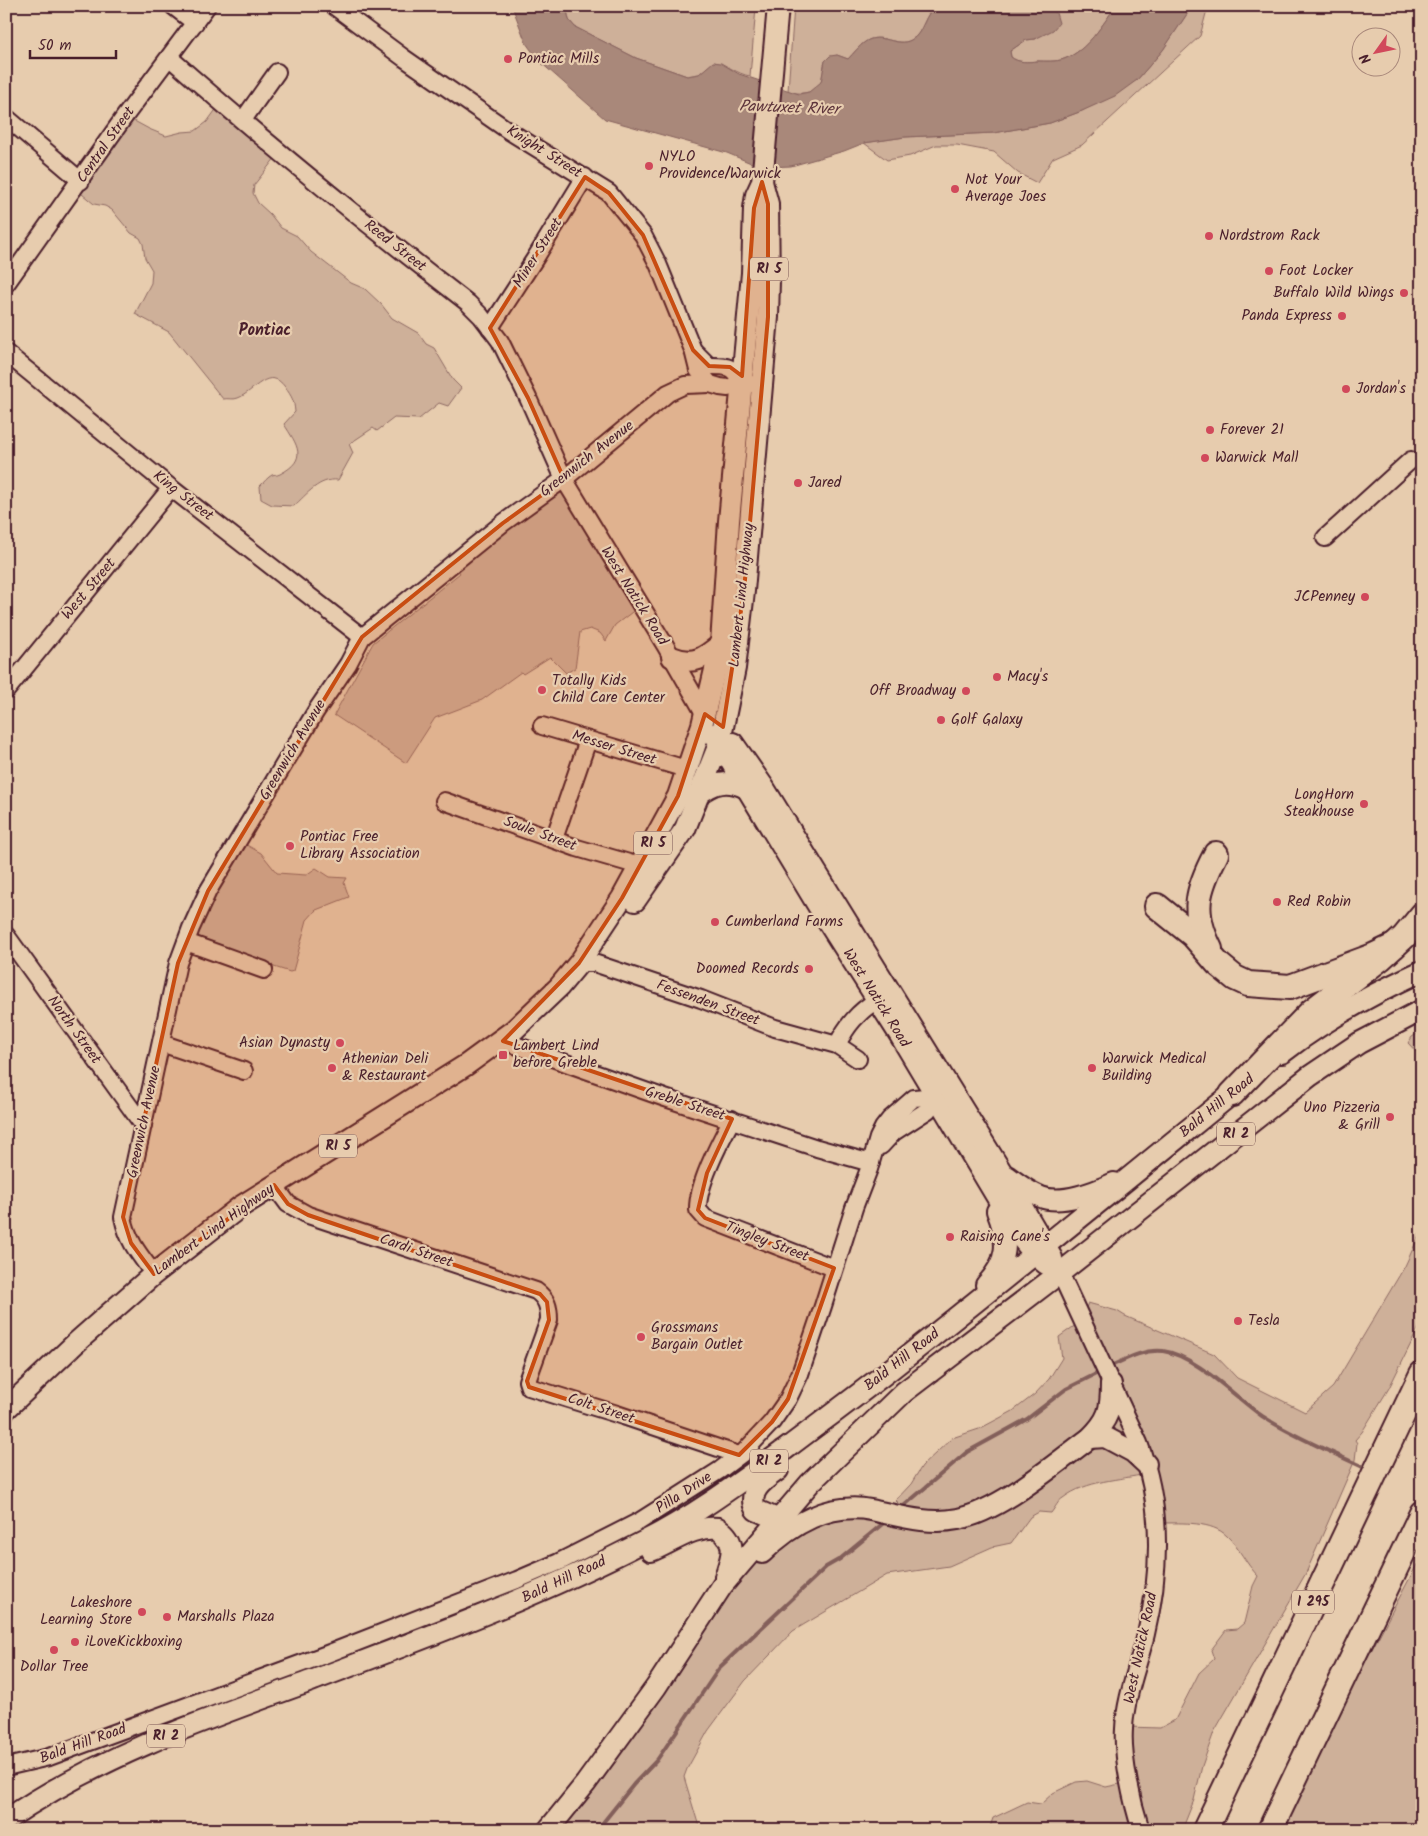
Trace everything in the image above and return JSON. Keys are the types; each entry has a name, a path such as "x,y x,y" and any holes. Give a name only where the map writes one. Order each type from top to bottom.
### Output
{"highway":[{"path":"1216,854 1200,889 1198,902 1201,929 1218,964"},
{"path":"1157,906 1193,935 1218,964 1235,978 1248,984 1290,987 1373,956 1394,946"},
{"path":"1232,1094 1312,1011 1381,958 1413,927 1422,915"},
{"name":"I 295","path":"1204,1830 1422,1374"},
{"path":"1270,1830 1422,1513"},
{"path":"1388,1584 1422,1534"}],"main road":[{"name":"Lambert Lind Highway","path":"6,1408 154,1274 240,1207 466,1065 514,1030 558,987 579,963 641,867 678,796 702,725 720,644 729,521 769,281 768,204 762,182 778,6"},
{"name":"Lambert Lind Highway","path":"579,963 604,943 632,907 685,829 721,735 735,668 744,591 751,384"},
{"path":"672,657 683,662 695,661 706,656 720,644"},
{"name":"West Natick Road","path":"704,713 763,786 942,1092 972,1157 1022,1239 1041,1250"},
{"name":"West Natick Road","path":"721,735 746,788 877,1000 1003,1174 1041,1250 1060,1273"},
{"path":"698,795 708,786 719,784 734,782 746,788"},
{"name":"Bald Hill Road","path":"331,1663 474,1619 549,1588 644,1542 730,1490 858,1395 937,1333 1294,1044 1340,1012 1390,985 1422,971"},
{"name":"Bald Hill Road","path":"548,1830 586,1783 656,1688 722,1586 777,1519 810,1483 904,1392 1060,1273 1310,1076 1359,1043 1422,1010"},
{"path":"937,1333 996,1274 1004,1254 1005,1235 1002,1223 972,1157"},
{"path":"1003,1174 1026,1190 1050,1199 1068,1198 1101,1189 1134,1174"},
{"path":"708,1608 774,1541 815,1516 837,1510 858,1509 911,1519 934,1521 958,1519 979,1513 1009,1496 1098,1431 1110,1409 1106,1375"},
{"path":"777,1519 756,1510 752,1500 754,1490 770,1475 802,1453 858,1395"},
{"path":"1090,1438 1105,1437 1134,1452 1146,1464"},
{"path":"474,1619 542,1596 658,1548 684,1535 711,1527 718,1528 727,1535 732,1547 722,1586"},
{"name":"RI 2","path":"11,1818 71,1780 120,1755 214,1716 331,1663"}],"street":[{"path":"173,6 195,23"},
{"name":"Central Street","path":"6,284 207,6"},
{"name":"Knight Street","path":"334,6 404,58 509,131 609,193 643,235 663,273 693,350 698,370 710,384"},
{"name":"Reed Street","path":"170,58 370,227 468,303 500,341 564,479"},
{"path":"243,120 277,72"},
{"path":"6,117 80,181"},
{"name":"Miner Street","path":"490,328 585,177"},
{"name":"Knight Street","path":"693,350 709,366 730,367 751,384"},
{"name":"King Street","path":"6,353 172,488 362,637"},
{"path":"710,384 728,388 751,384"},
{"name":"Greenwich Avenue","path":"154,1274 130,1243 124,1217 142,1125 178,963 208,891 316,711 348,664 362,637 503,523 564,479 668,393 685,385 710,384"},
{"path":"1325,538 1411,460"},
{"name":"West Natick Road","path":"564,479 704,713"},
{"name":"West Street","path":"6,691 172,488"},
{"name":"Messer Street","path":"542,726 686,769"},
{"path":"554,839 588,740"},
{"name":"Soule Street","path":"444,801 601,856 636,865"},
{"name":"North Street","path":"6,935 142,1125"},
{"path":"186,942 264,970"},
{"name":"Fessenden Street","path":"579,963 594,963 701,999 775,1028 837,1045 858,1059"},
{"path":"837,1045 845,1029 858,1014 877,1000"},
{"name":"Greble Street","path":"501,1040 665,1098 817,1148 870,1163"},
{"path":"160,1043 244,1071"},
{"name":"Pilla Drive","path":"331,1663 559,1562 654,1513 720,1470 739,1455 772,1422 788,1399 800,1374 870,1163 894,1132 928,1110 942,1092"},
{"name":"Tingley Street","path":"732,1119 717,1149 700,1195 698,1210 705,1218 834,1268"},
{"name":"Cardi Street","path":"274,1185 288,1204 308,1215 536,1291 547,1302 549,1320"},
{"name":"West Natick Road","path":"1060,1273 1106,1375 1136,1435 1146,1464 1156,1513 1154,1581 1146,1633 1138,1660 1124,1728 1124,1756 1141,1830"},
{"name":"Colt Street","path":"549,1320 527,1381 529,1387 739,1455"},
{"name":"Bald Hill Road","path":"6,1767 49,1757 331,1663"}],"highlighted area":[{"path":"585,177 609,193 643,235 693,350 709,366 730,367 742,376 754,208 762,182 768,204 768,317 744,591 723,727 705,714 678,796 622,898 579,963 503,1041 732,1119 707,1173 698,1210 705,1218 834,1268 788,1399 772,1422 739,1455 529,1387 527,1381 549,1320 547,1302 540,1294 308,1215 288,1204 274,1185 154,1274 131,1243 123,1217 178,963 208,891 362,637 503,523 564,479 528,398 490,328"}],"shaded area":[{"path":"566,6 747,6 756,8 750,76 714,62 699,74 687,76 636,58 575,27 569,20"},
{"path":"794,6 937,6 929,13 919,33 911,40 900,42 877,38 871,39 848,59 837,55 825,61 822,80 818,86 811,91 797,93 788,91"},
{"path":"1049,6 1116,6 1087,44 1072,55 1061,60 1023,62 1011,57 1010,51 1026,40 1036,39 1056,13"},
{"path":"1190,6 1208,6 1200,36 1082,145 1053,158 1037,183 1018,173 994,152 957,145 936,145 910,156 887,160 864,143 905,137 994,133 1050,123 1082,111 1137,80 1163,50 1187,14"},
{"path":"220,104 279,153 254,185 253,193 258,203 281,228 297,236 311,252 351,283 365,289 392,318 418,333 426,344 434,348 453,380 461,388 448,406 439,403 419,419 394,418 377,431 373,428 349,444 353,453 338,480 319,484 294,506 272,505 261,499 260,486 270,476 280,474 289,468 295,463 297,457 296,445 284,424 295,412 291,396 285,387 279,381 267,379 238,398 223,399 169,332 135,314 151,283 152,270 145,258 140,238 131,233 112,210 105,206 94,204 76,189 125,116 166,136 195,131 207,122"},
{"path":"563,479 644,603 615,625 606,641 600,633 590,629 580,632 575,668 566,673 550,657 523,674 521,672 482,700 435,718 406,763 334,715 373,643 460,573 453,563"},
{"path":"241,842 261,853 277,873 306,875 316,868 330,877 347,878 344,883 349,897 316,910 307,920 293,971 290,972 252,960 188,937"},
{"path":"1422,1031 1422,1058 1408,1043 1412,1037"},
{"path":"1422,1229 1422,1321 1389,1388 1355,1440 1357,1443 1355,1460 1306,1573 1214,1732 1202,1766 1194,1800 1182,1830 989,1830 993,1818 1027,1802 1041,1804 1053,1793 1076,1782 1087,1781 1106,1787 1129,1782 1127,1727 1160,1728 1175,1720 1199,1673 1214,1659 1211,1650 1226,1630 1237,1629 1244,1623 1253,1586 1258,1576 1231,1540 1221,1531 1205,1525 1162,1523 1146,1474 1093,1484 1072,1492 1061,1499 1051,1513 1039,1512 1030,1517 1011,1543 992,1547 949,1566 887,1575 793,1631 745,1681 708,1731 687,1769 684,1777 700,1830 548,1830 708,1607 777,1538 815,1515 890,1510 898,1502 895,1501 911,1484 922,1466 952,1438 979,1429 1013,1411 1035,1394 1049,1379 1062,1358 1059,1337 1080,1322 1088,1303 1117,1311 1214,1354 1237,1378 1305,1412 1333,1387 1405,1266"},
{"path":"1422,1555 1422,1830 1276,1830"}],"water":[{"name":"Pawtuxet River","path":"512,6 566,6 569,20 575,27 636,58 687,76 699,74 713,62 721,63 739,74 799,94 809,92 821,82 825,61 830,56 837,55 848,59 871,39 877,38 900,42 911,40 919,33 929,13 937,6 1049,6 1056,13 1059,23 1053,30 1035,39 1026,40 1010,51 1011,57 1014,59 1027,62 1058,61 1080,50 1093,37 1116,6 1190,6 1187,14 1163,50 1137,80 1115,96 1082,111 1050,123 994,133 905,137 864,143 844,151 791,166 769,167 751,163 727,153 605,119 539,61 526,43"}],"waterway":[{"path":"1109,1367 1135,1355 1149,1352 1163,1351 1175,1354 1201,1368 1262,1416 1299,1437 1365,1468"},
{"path":"899,1510 967,1452 1027,1419 1066,1389 1100,1372"},
{"path":"597,1830 634,1784 657,1760 720,1667 826,1567 840,1559 886,1521"}],"place":[{"name":"Pontiac Mills","path":"508,59"},
{"name":"NYLO Providence/Warwick","path":"649,166"},
{"name":"Not Your Average Joes","path":"955,189"},
{"name":"Nordstrom Rack","path":"1209,236"},
{"name":"Foot Locker","path":"1269,271"},
{"name":"Buffalo Wild Wings","path":"1404,293"},
{"name":"Panda Express","path":"1342,316"},
{"name":"Jordan's","path":"1346,389"},
{"name":"Forever 21","path":"1210,430"},
{"name":"Warwick Mall","path":"1205,458"},
{"name":"Jared","path":"798,483"},
{"name":"JCPenney","path":"1365,597"},
{"name":"Macy's","path":"997,677"},
{"name":"Totally Kids Child Care Center","path":"542,690"},
{"name":"Off Broadway","path":"966,691"},
{"name":"Golf Galaxy","path":"941,720"},
{"name":"LongHorn Steakhouse","path":"1364,804"},
{"name":"Pontiac Free Library Association","path":"290,846"},
{"name":"Red Robin","path":"1277,902"},
{"name":"Cumberland Farms","path":"715,922"},
{"name":"Doomed Records","path":"809,969"},
{"name":"Asian Dynasty","path":"340,1043"},
{"name":"Lambert Lind before Greble","path":"503,1055"},
{"name":"Athenian Deli & Restaurant","path":"332,1068"},
{"name":"Warwick Medical Building","path":"1092,1068"},
{"name":"Uno Pizzeria & Grill","path":"1390,1117"},
{"name":"Raising Cane's","path":"950,1237"},
{"name":"Tesla","path":"1238,1321"},
{"name":"Grossmans Bargain Outlet","path":"641,1337"},
{"name":"Lakeshore Learning Store","path":"142,1612"},
{"name":"Marshalls Plaza","path":"167,1617"},
{"name":"iLoveKickboxing","path":"75,1642"},
{"name":"Dollar Tree","path":"54,1650"}],"district":[{"name":"Pontiac","path":"265,330"}]}
